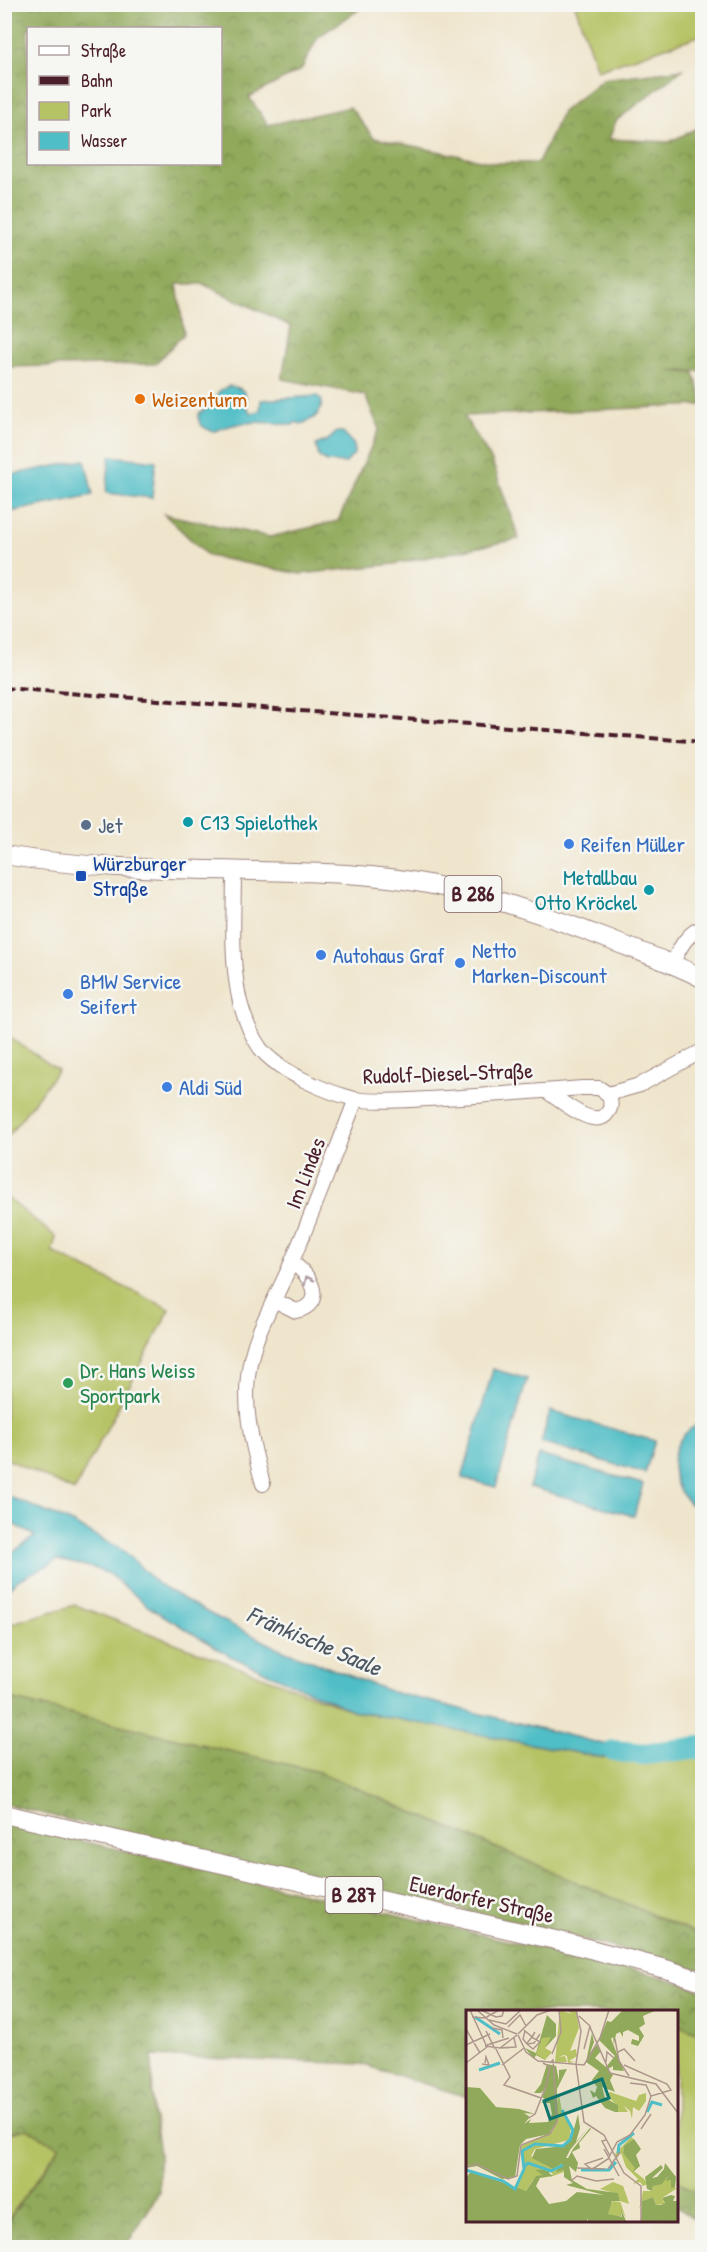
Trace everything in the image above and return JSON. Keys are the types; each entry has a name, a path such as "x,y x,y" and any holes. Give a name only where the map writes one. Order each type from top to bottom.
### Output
{"main road":[{"name":"B 286","path":"4,855 82,865 378,876 489,898 566,923 701,977"},
{"name":"Euerdorfer Straße","path":"4,1814 564,1942 702,1981"}],"street":[{"name":"Rudolf-Diesel-Straße","path":"234,871 232,923 240,1003 260,1048 288,1071 309,1082 356,1099 400,1100 546,1091 599,1088 608,1094 611,1100 610,1111 604,1117 595,1120 585,1117 546,1091"},
{"path":"672,964 686,939 702,928"},
{"name":"Rudolf-Diesel-Straße","path":"608,1094 640,1085 702,1051"},
{"name":"Im Lindes","path":"262,1484 250,1438 247,1405 248,1374 258,1331 292,1263 356,1099"},
{"path":"274,1300 296,1311 305,1309 311,1303 313,1291 309,1280 303,1269 292,1263"}],"green space":[{"path":"4,5 366,5 318,37 301,70 249,97 268,125 350,107 374,138 495,163 538,163 562,112 603,79 683,69 616,121 609,139 669,142 702,126 702,371 669,371 694,373 702,405 464,416 492,461 519,539 394,564 301,574 208,556 164,514 270,537 338,521 379,429 365,395 282,379 291,326 203,284 177,284 184,334 155,364 5,367"},
{"path":"575,5 702,5 702,35 597,70"},
{"path":"5,1034 58,1070 5,1140"},
{"name":"Dr. Hans Weiss Sportpark","path":"5,1196 56,1237 52,1252 170,1309 74,1491 5,1458"},
{"path":"75,1605 354,1711 616,1760 702,1755 702,1936 319,1772 5,1698 5,1625"},
{"path":"5,1698 319,1772 702,1936 702,1971 517,1922 221,1858 5,1804"},
{"path":"5,1823 658,1976 702,1990 702,2036 677,2024 677,2010 466,2010 466,2097 361,2064 152,2056 153,2113 159,2153 159,2193 125,2247 5,2248 5,2224 60,2147 27,2129 5,2134"},
{"path":"677,2024 702,2036 702,2197 677,2181"},
{"path":"27,2129 60,2147 5,2224 5,2134"},
{"path":"677,2181 692,2190 702,2183 702,2224 677,2207"}],"water":[{"path":"229,386 238,388 245,394 246,406 251,413 260,411 261,400 317,396 322,401 316,416 301,424 263,422 244,423 215,431 205,428 200,423 199,413 213,405 219,391"},
{"path":"337,432 342,432 354,445 354,454 346,463 327,462 319,457 316,445 328,440"},
{"path":"110,456 156,461 152,498 106,493"},
{"path":"85,460 93,495 5,513 5,476"},
{"path":"493,1369 527,1379 496,1487 462,1478"},
{"path":"550,1411 655,1441 645,1473 541,1443"},
{"path":"702,1423 702,1512 690,1504 681,1493 675,1480 673,1466 674,1453 680,1441 689,1430"},
{"path":"539,1455 643,1484 634,1516 529,1487"},
{"path":"5,1495 68,1521 124,1551 159,1585 278,1648 392,1692 644,1754 616,1760 354,1711 230,1656 149,1607 109,1574 94,1568 58,1560 16,1581 5,1592 5,1558 35,1536 5,1520"}],"waterway":[{"name":"Fränkische Saale","path":"614,1751 644,1754 702,1747"}],"railway":[{"path":"4,688 702,742"}],"place":[{"name":"Weizenturm","path":"140,399"},
{"name":"C13 Spielothek","path":"188,822"},
{"name":"Jet","path":"86,825"},
{"name":"Reifen Müller","path":"569,844"},
{"name":"Würzburger Straße","path":"81,876"},
{"name":"Metallbau Otto Kröckel","path":"649,890"},
{"name":"Autohaus Graf","path":"321,955"},
{"name":"Netto Marken-Discount","path":"460,963"},
{"name":"BMW Service Seifert","path":"68,994"},
{"name":"Aldi Süd","path":"167,1087"},
{"name":"Dr. Hans Weiss Sportpark","path":"68,1383"}]}
